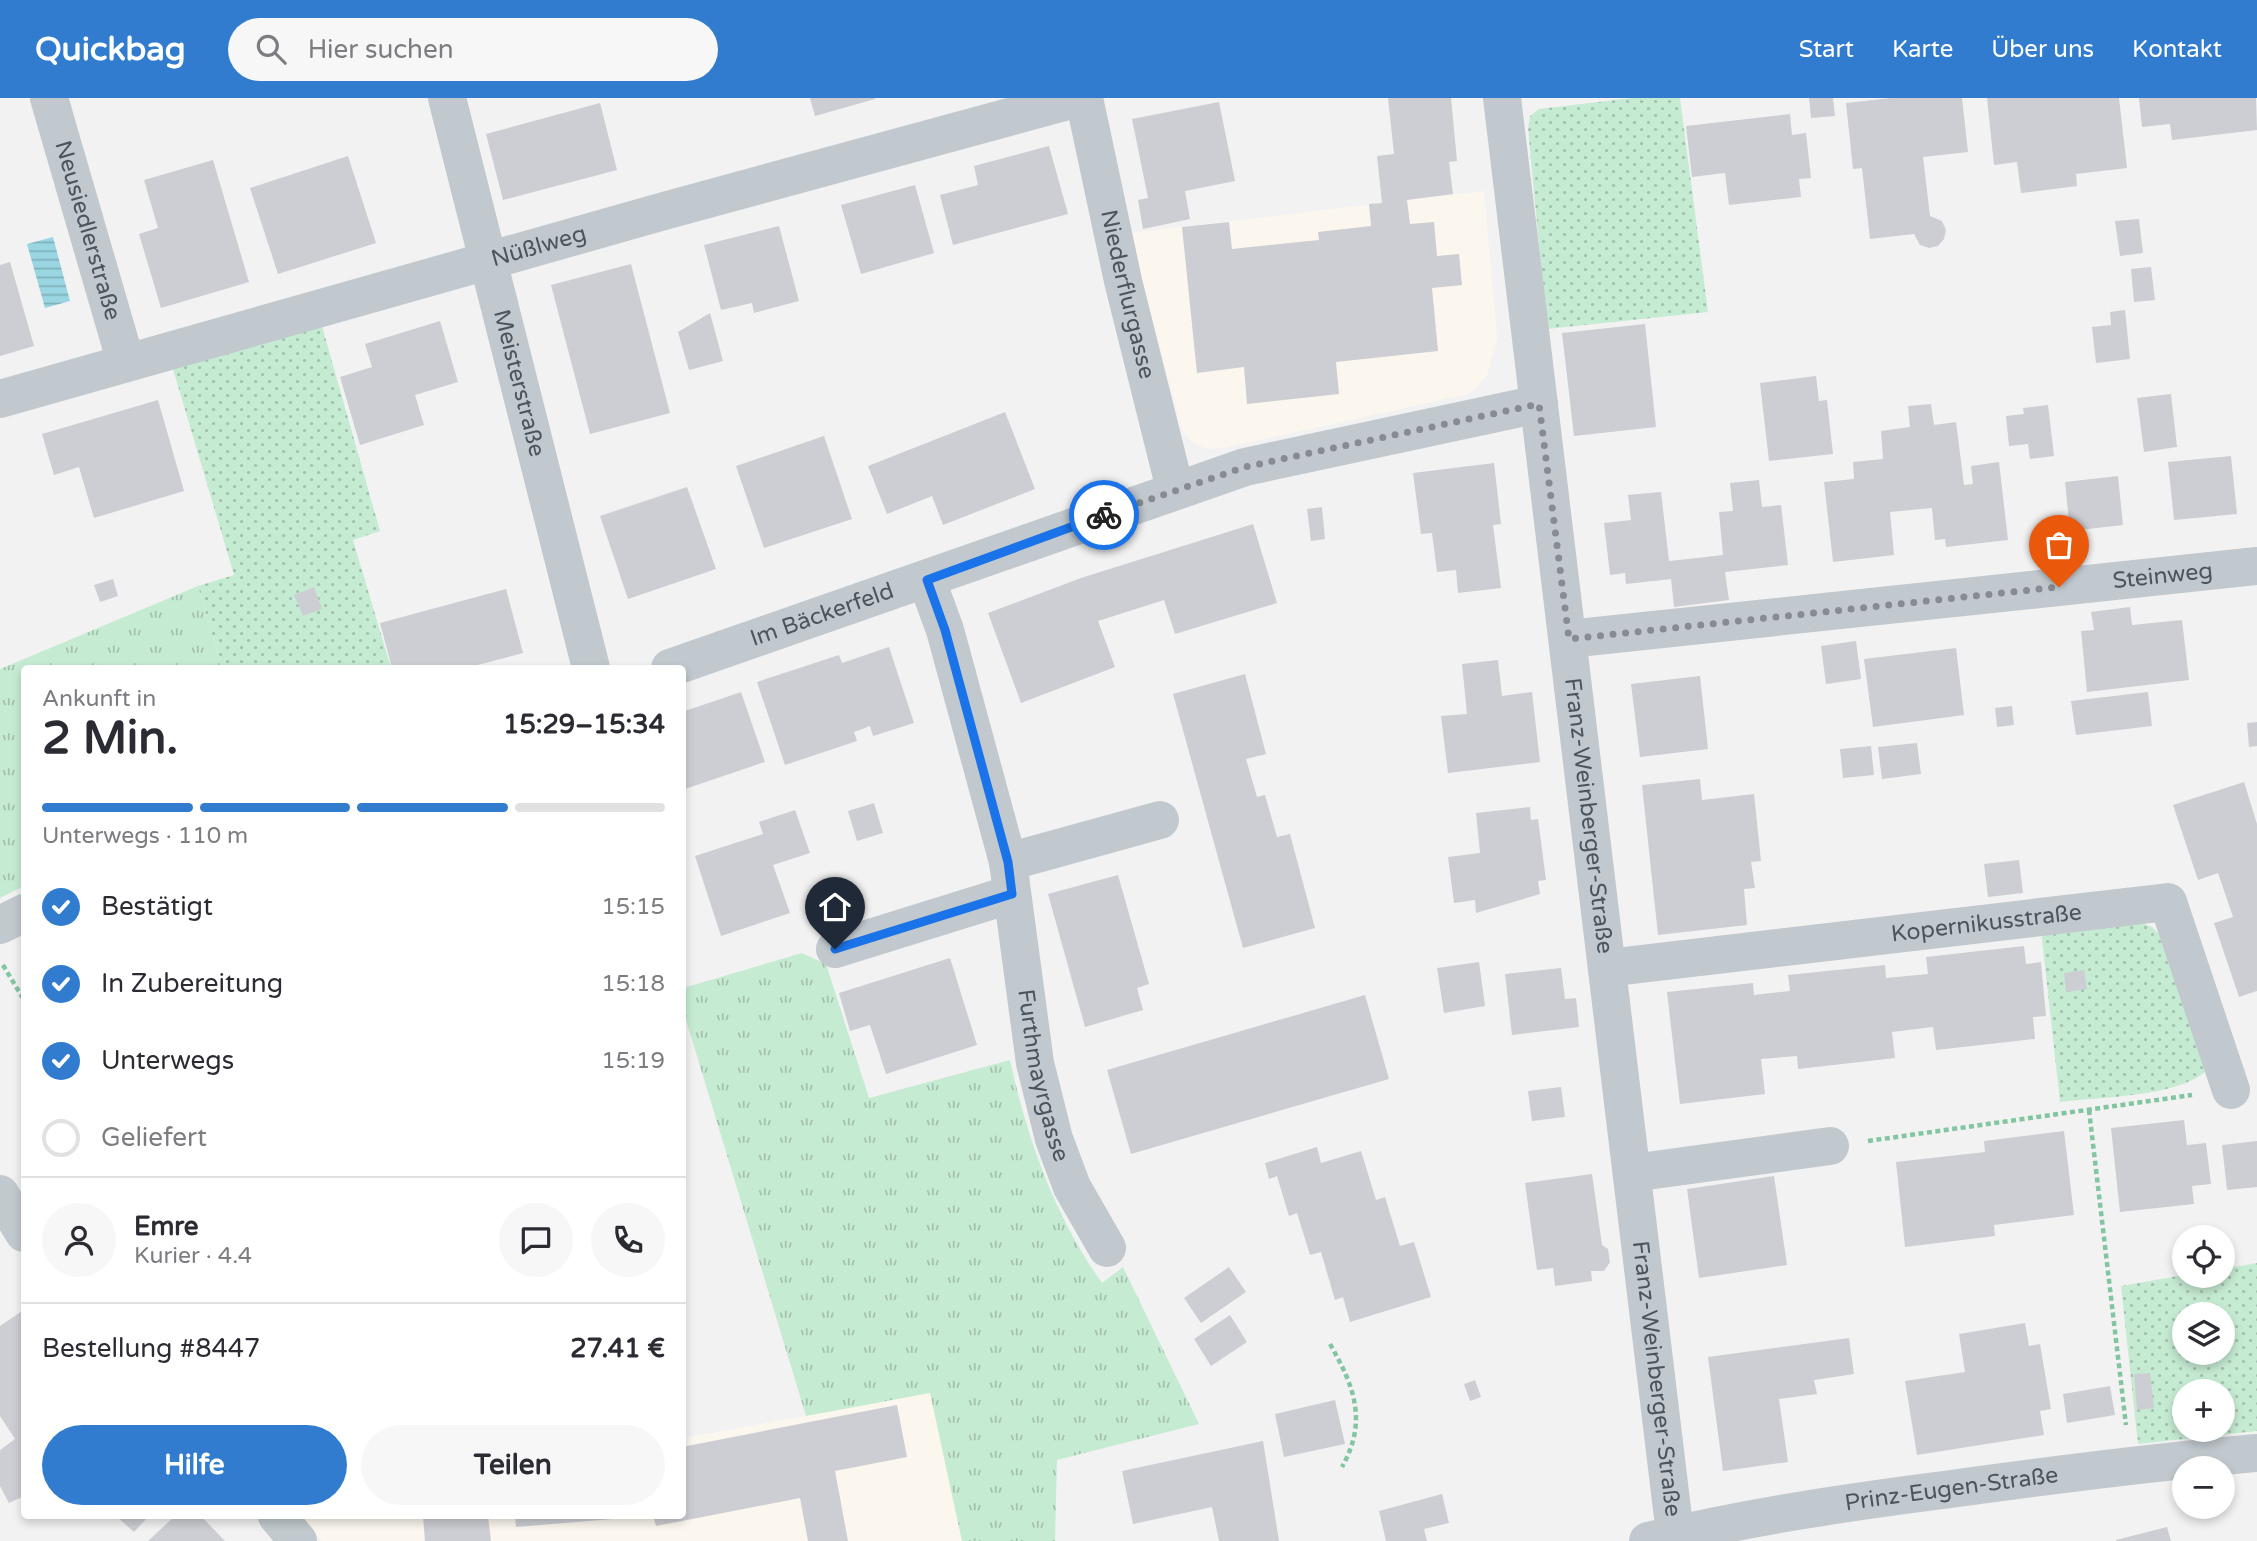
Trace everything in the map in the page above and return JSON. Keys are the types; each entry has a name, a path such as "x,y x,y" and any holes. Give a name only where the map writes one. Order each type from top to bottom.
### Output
{"street":[{"name":"Neusiedlerstraße","path":"49,98 126,363"},
{"name":"Meisterstraße","path":"447,98 590,665"},
{"name":"Nüßlweg","path":"0,399 488,261 1082,98"},
{"name":"Niederflurgasse","path":"1082,98 1126,294 1175,489"},
{"name":"Franz-Weinberger-Straße","path":"1502,98 1632,1173 1661,1538"},
{"name":"Im Bäckerfeld","path":"679,665 927,580 1175,489 1245,467 1321,448 1539,404"},
{"name":"Steinweg","path":"1569,639 2257,566"},
{"name":"Furthmayrgasse","path":"927,580 945,630 1010,878 1035,1063 1054,1139 1072,1187 1107,1248"},
{"path":"835,949 1160,820"},
{"name":"Kopernikusstraße","path":"1607,968 2168,902 2231,1090"},
{"path":"0,925 21,914"},
{"path":"1632,1173 1829,1146"},
{"path":"0,1194 16,1236"},
{"name":"Prinz-Eugen-Straße","path":"1661,1538 1865,1501 2131,1465 2257,1453"},
{"path":"280,1519 298,1541"}],"path":[{"path":"0,961 21,995"},
{"path":"1829,1146 2231,1090"},
{"path":"2089,1110 2131,1465"},
{"path":"1330,1344 1350,1378 1356,1407 1352,1449 1342,1467"}],"shaded area":[{"path":"1484,191 1497,339 1487,375 1477,387 1467,394 1224,448 1206,449 1191,441 1181,428 1130,233"},
{"path":"930,1393 962,1541 322,1541 302,1519 686,1519 686,1437"}],"green space":[{"path":"1632,98 1680,98 1708,312 1547,329 1528,129 1530,116 1539,109"},
{"path":"322,326 380,531 353,540 390,665 221,665 198,586 234,575 173,369"},
{"path":"198,586 221,665 21,665 21,888 0,898 0,669"},
{"path":"2137,921 2152,927 2168,943 2205,1072 2175,1087 2156,1091 2060,1102 2041,930"},
{"path":"802,953 826,964 869,1098 1010,1060 1034,1147 1070,1231 1102,1283 1123,1267 1199,1424 1057,1460 1055,1541 962,1541 930,1393 806,1416 686,1020 686,987"},
{"path":"2257,1263 2257,1431 2235,1433 2235,1379 2172,1379 2172,1440 2138,1444 2121,1286 2172,1277 2172,1288 2235,1288 2235,1267"}],"water":[{"path":"53,237 70,301 45,308 27,244"}],"building":[{"path":"810,98 875,98 875,99 815,116"},
{"path":"1388,98 1451,98 1457,161 1449,162 1453,194 1407,200 1410,224 1434,222 1437,256 1459,254 1462,285 1432,288 1438,351 1336,362 1339,394 1247,404 1244,367 1197,373 1182,227 1229,222 1232,249 1319,240 1318,232 1371,226 1369,204 1382,203 1377,156 1394,154"},
{"path":"1809,98 1833,98 1835,116 1811,118"},
{"path":"1891,98 1962,98 1968,152 1923,157 1930,216 1942,221 1946,230 1944,239 1938,246 1929,248 1920,245 1914,234 1870,239 1862,168 1853,169 1846,103"},
{"path":"1987,98 2119,98 2127,168 2076,174 2077,186 2021,193 2017,162 1994,165"},
{"path":"2139,98 2256,98 2257,130 2172,140 2170,124 2142,127"},
{"path":"1219,102 1235,181 1185,191 1190,219 1143,229 1138,200 1148,198 1132,119"},
{"path":"600,103 617,170 503,200 486,134"},
{"path":"1790,114 1792,135 1806,133 1811,178 1799,179 1801,197 1729,205 1725,173 1692,177 1686,126"},
{"path":"1049,146 1068,214 953,245 940,195 978,185 974,166"},
{"path":"348,156 376,243 278,274 250,188"},
{"path":"213,160 249,282 161,308 139,234 158,228 144,180"},
{"path":"915,185 934,253 861,274 841,205"},
{"path":"2139,219 2143,253 2120,256 2115,221"},
{"path":"779,226 799,301 754,313 752,303 721,310 704,245"},
{"path":"10,262 34,346 0,356 0,265"},
{"path":"631,264 670,413 590,434 551,285"},
{"path":"2151,267 2155,300 2134,302 2131,269"},
{"path":"2125,310 2130,359 2096,363 2092,327 2111,325 2110,312"},
{"path":"710,313 723,361 689,370 678,332"},
{"path":"440,321 458,382 415,395 424,425 360,445 340,377 372,367 365,344"},
{"path":"1645,324 1656,427 1574,436 1562,333"},
{"path":"1816,376 1819,401 1827,400 1833,454 1769,461 1760,383"},
{"path":"2171,394 2177,447 2144,452 2137,398"},
{"path":"158,400 184,491 94,518 79,467 54,475 42,434"},
{"path":"1931,404 1934,425 1956,422 1964,485 1973,484 1971,466 1999,462 2008,540 1946,547 1945,539 1935,540 1932,508 1890,512 1894,555 1833,562 1824,482 1854,479 1853,462 1883,459 1881,431 1910,427 1908,406"},
{"path":"2048,405 2054,456 2030,459 2028,444 2009,446 2006,416 2024,414 2023,408"},
{"path":"1005,412 1035,489 943,525 932,496 887,514 868,466"},
{"path":"824,436 852,519 764,548 736,466"},
{"path":"2231,456 2237,514 2174,520 2168,462"},
{"path":"1494,463 1501,524 1493,525 1501,588 1458,593 1456,570 1437,572 1432,533 1421,534 1413,473"},
{"path":"2118,476 2123,525 2070,531 2065,482"},
{"path":"1759,480 1762,507 1781,505 1788,565 1725,572 1729,600 1674,607 1671,579 1626,584 1625,573 1610,575 1604,523 1631,520 1628,495 1661,492 1669,561 1697,558 1723,555 1719,512 1733,511 1730,483"},
{"path":"687,487 716,569 628,599 600,516"},
{"path":"1322,507 1325,539 1311,541 1307,509"},
{"path":"1253,524 1277,603 1175,634 1164,600 1098,621 1115,667 1021,703 988,613 1081,578"},
{"path":"113,579 118,596 100,602 94,585"},
{"path":"314,587 322,609 303,616 294,595"},
{"path":"506,589 523,653 477,665 391,665 380,623"},
{"path":"2130,607 2132,625 2182,620 2189,680 2087,692 2081,631 2094,630 2091,612"},
{"path":"1856,641 1861,679 1826,684 1821,646"},
{"path":"889,647 914,723 873,736 870,726 854,732 857,741 785,765 757,682 839,655 842,663"},
{"path":"1956,648 1964,715 1873,727 1864,659"},
{"path":"1498,660 1502,696 1532,692 1540,762 1448,773 1441,716 1467,714 1462,664"},
{"path":"1245,674 1266,754 1246,759 1257,797 1265,795 1277,837 1290,834 1315,928 1243,948 1173,694"},
{"path":"1700,676 1708,749 1640,757 1631,684"},
{"path":"741,692 765,762 686,789 686,711"},
{"path":"2148,692 2152,726 2076,735 2071,701"},
{"path":"2012,706 2014,725 1997,727 1995,708"},
{"path":"2257,722 2257,746 2249,747 2247,723"},
{"path":"1917,743 1921,774 1882,779 1878,747"},
{"path":"1871,746 1874,775 1843,778 1840,749"},
{"path":"1700,779 1702,800 1754,794 1761,861 1751,862 1755,888 1744,889 1747,925 1658,935 1642,785"},
{"path":"2244,782 2257,824 2257,991 2239,997 2214,923 2233,917 2218,873 2198,880 2173,805"},
{"path":"874,803 883,833 857,841 848,811"},
{"path":"1530,807 1531,820 1538,819 1546,880 1538,881 1540,894 1476,913 1475,900 1454,903 1448,857 1480,853 1476,813"},
{"path":"795,810 810,853 773,865 790,913 721,936 695,856 763,834 759,822"},
{"path":"2019,860 2023,893 1988,897 1984,864"},
{"path":"1118,875 1149,984 1137,988 1143,1010 1085,1027 1048,894"},
{"path":"2024,946 2026,964 2041,962 2046,1016 2033,1017 2035,1039 1936,1050 1933,1027 1892,1032 1895,1058 1798,1069 1797,1056 1761,1059 1765,1094 1680,1104 1667,992 1753,983 1754,995 1790,991 1788,975 1885,965 1886,978 1928,974 1926,957"},
{"path":"950,958 977,1045 886,1074 870,1025 850,1031 839,993"},
{"path":"1479,962 1485,1006 1444,1013 1437,968"},
{"path":"1561,968 1565,999 1576,998 1579,1027 1512,1035 1505,974"},
{"path":"2084,970 2087,989 2066,992 2064,973"},
{"path":"1365,995 1389,1079 1131,1154 1107,1070"},
{"path":"1561,1087 1565,1117 1532,1121 1528,1091"},
{"path":"2184,1120 2187,1145 2206,1143 2211,1184 2192,1186 2194,1204 2120,1212 2111,1128"},
{"path":"2064,1131 2074,1215 1994,1225 1995,1236 1905,1247 1896,1162 1985,1152 1984,1141"},
{"path":"2257,1141 2257,1187 2227,1190 2222,1145"},
{"path":"1317,1147 1321,1163 1361,1151 1376,1200 1385,1197 1400,1246 1414,1242 1431,1297 1350,1322 1343,1297 1335,1300 1321,1252 1310,1255 1297,1213 1289,1216 1277,1176 1269,1179 1265,1163"},
{"path":"1592,1174 1602,1245 1608,1249 1610,1262 1604,1271 1591,1271 1592,1281 1555,1286 1553,1268 1537,1270 1525,1183"},
{"path":"1774,1176 1787,1265 1699,1278 1687,1189"},
{"path":"1229,1267 1246,1292 1201,1323 1184,1298"},
{"path":"21,1312 21,1497 9,1503 0,1486 0,1450 15,1439 0,1416 0,1326"},
{"path":"1230,1315 1247,1342 1211,1366 1194,1339"},
{"path":"2025,1323 2029,1346 2040,1344 2051,1409 2040,1411 2044,1435 1917,1455 1905,1381 1965,1372 1959,1334"},
{"path":"1849,1338 1854,1374 1814,1380 1817,1394 1779,1399 1788,1462 1723,1471 1708,1357"},
{"path":"2150,1373 2154,1408 2137,1410 2134,1374"},
{"path":"1475,1380 1481,1397 1470,1401 1464,1384"},
{"path":"2110,1386 2115,1415 2067,1423 2063,1394"},
{"path":"1335,1400 1345,1444 1284,1457 1275,1414"},
{"path":"897,1405 907,1457 835,1471 848,1541 808,1541 800,1498 656,1526 654,1519 686,1519 686,1446"},
{"path":"1263,1441 1279,1541 1219,1541 1212,1507 1133,1524 1122,1471"},
{"path":"1442,1494 1449,1523 1424,1529 1427,1541 1386,1541 1379,1511"},
{"path":"119,1519 146,1519 134,1532"},
{"path":"172,1519 204,1519 225,1541 148,1541"},
{"path":"423,1519 488,1519 491,1541 425,1541"},
{"path":"515,1519 613,1519 516,1527"},
{"path":"2167,1527 2171,1541 2116,1541 2116,1540"}],"way so far":[{"path":"1104,515 1245,467 1321,448 1486,417 1508,409 1539,404 1569,639 2059,587"}],"route":[{"path":"835,949 1012,894 1008,862 945,630 927,580 1104,515"}]}
